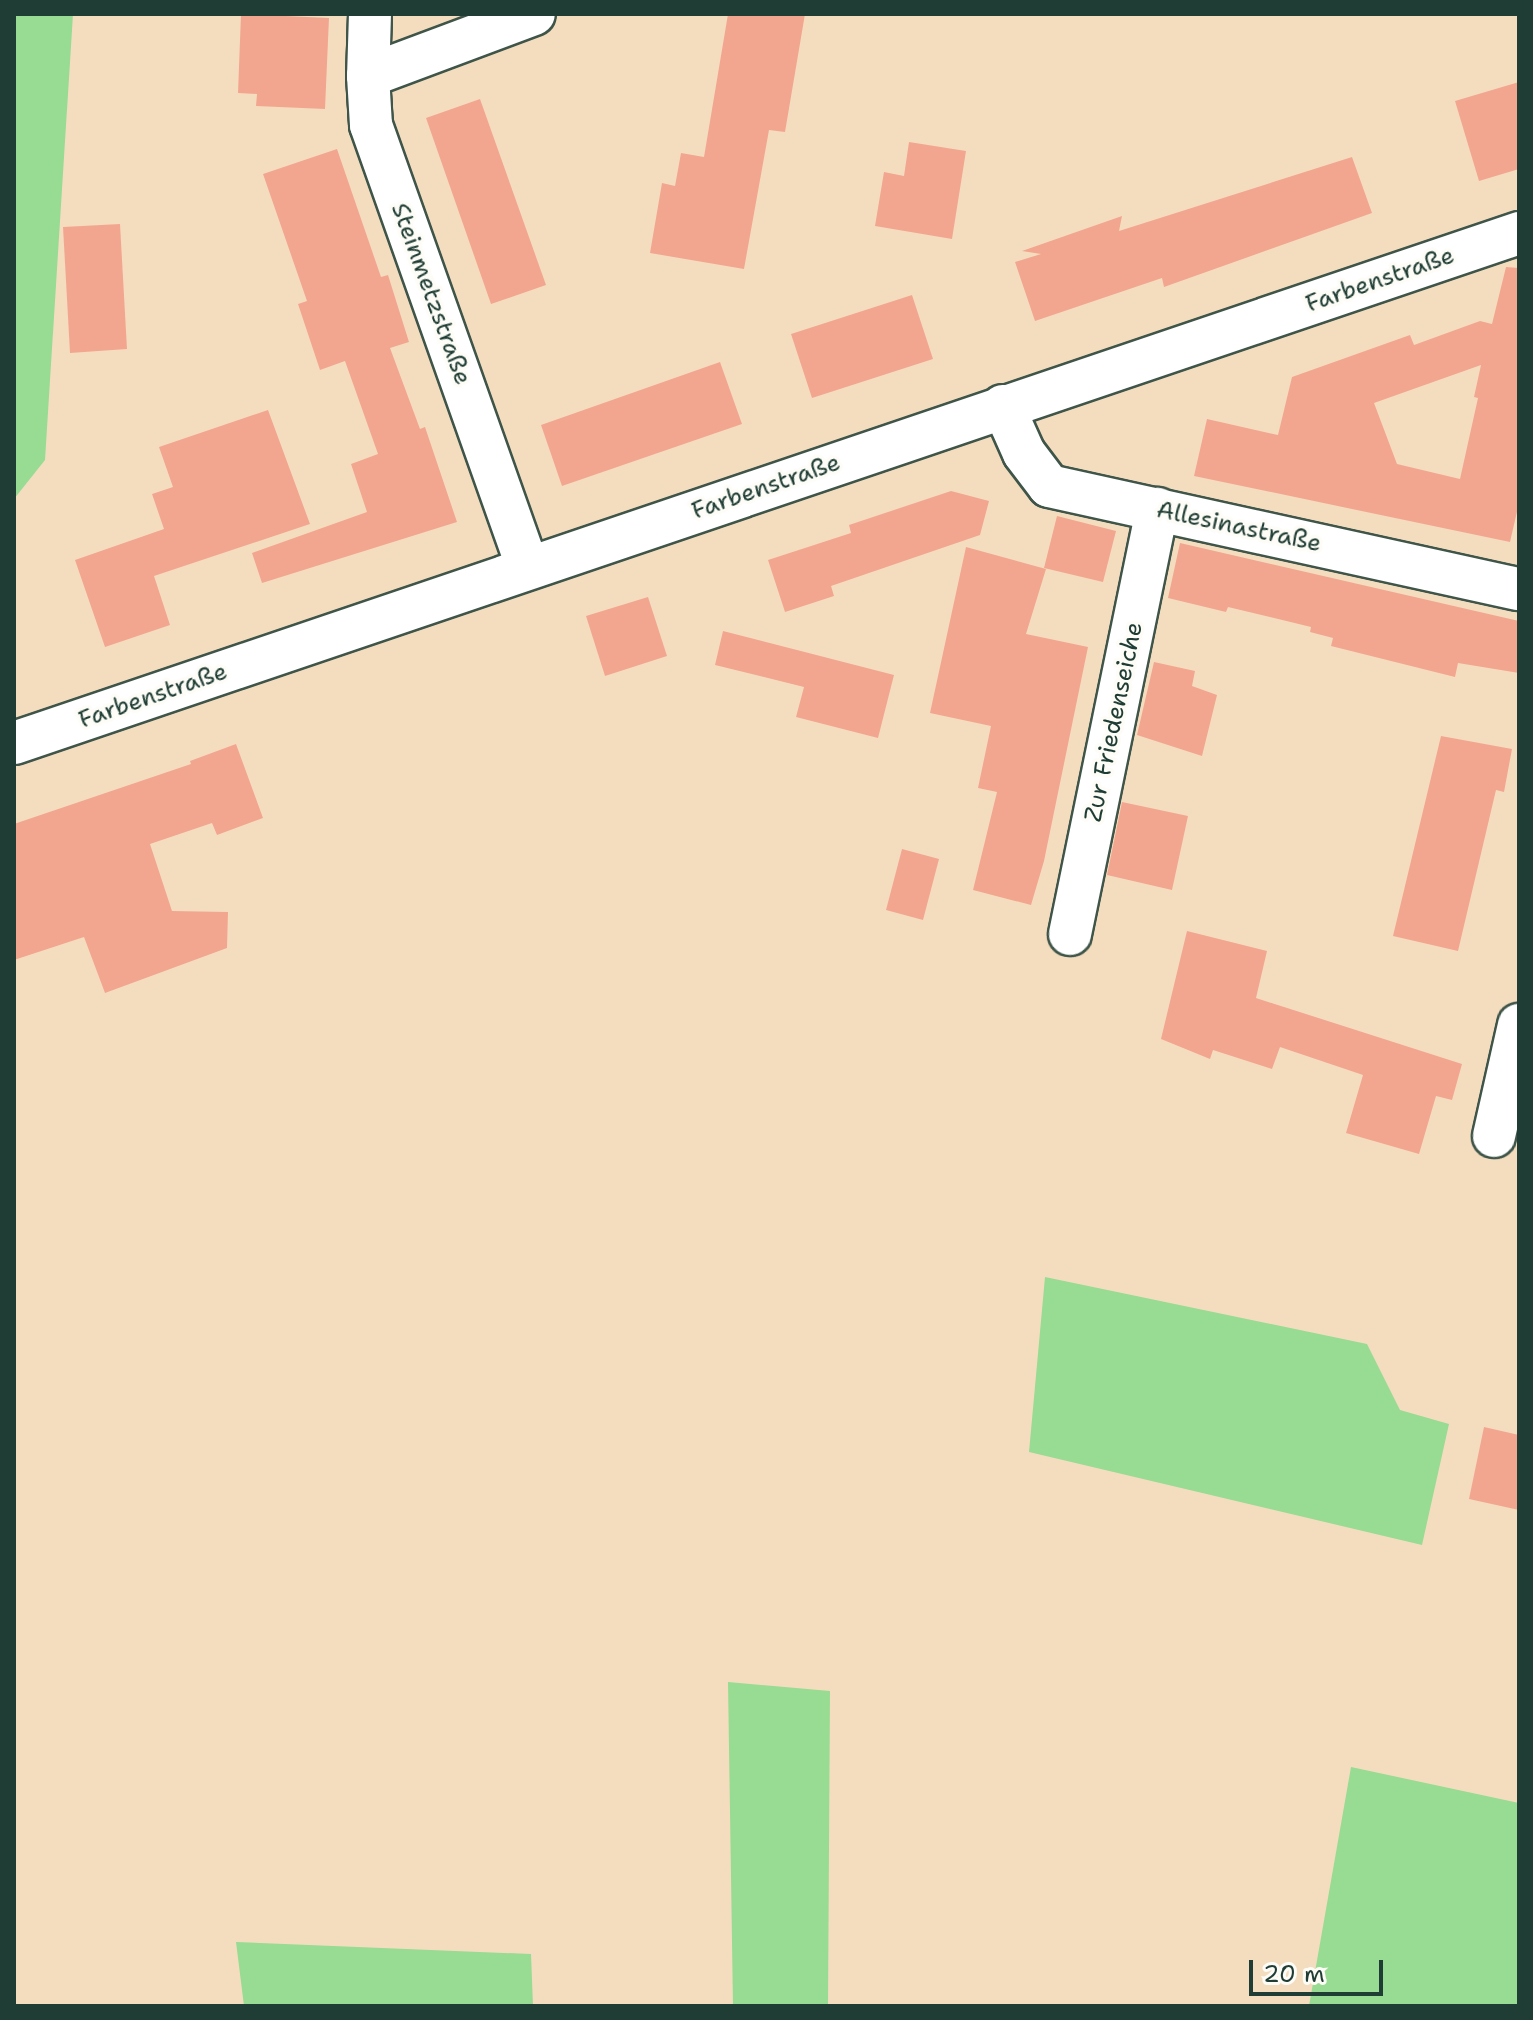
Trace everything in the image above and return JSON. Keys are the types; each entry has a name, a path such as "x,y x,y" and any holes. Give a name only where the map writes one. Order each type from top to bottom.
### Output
{"street":[{"name":"Steinmetzstraße","path":"370,14 368,76 371,125 528,568"},
{"path":"368,76 534,14"},
{"name":"Farbenstraße","path":"14,743 1519,233"},
{"name":"Allesinastraße","path":"1003,406 1024,453 1049,486 1519,589"},
{"name":"Zur Friedenseiche","path":"1070,934 1157,509"},
{"path":"1494,1136 1519,1025"}],"green space":[{"path":"14,14 73,14 45,460 14,499"},
{"path":"1045,1277 1367,1344 1400,1410 1449,1424 1422,1545 1029,1452"},
{"path":"728,1682 830,1691 828,2006 733,2006"},
{"path":"1351,1767 1519,1803 1519,2006 1309,2006"},
{"path":"236,1942 531,1954 533,2006 244,2006"}],"building":[{"path":"241,14 329,18 325,109 256,106 257,94 238,93"},
{"path":"728,14 805,14 785,132 769,130 744,269 650,253 662,183 675,186 681,153 704,157"},
{"path":"1519,82 1519,169 1479,181 1455,101"},
{"path":"480,99 546,285 491,304 426,118"},
{"path":"909,142 966,151 952,239 875,226 884,172 904,176"},
{"path":"337,149 381,277 388,275 409,342 390,348 420,429 425,427 457,522 262,583 252,553 367,512 351,464 378,454 345,361 320,370 298,304 307,301 263,174"},
{"path":"1352,157 1372,213 1164,287 1162,278 1035,321 1015,262 1041,254 1022,251 1122,216 1119,231"},
{"path":"120,224 127,349 70,353 63,227"},
{"path":"1506,267 1519,268 1519,503 1510,542 1194,476 1207,419 1278,435 1292,377 1410,335 1414,345 1480,321 1492,324","holes":["1481,365 1474,397 1478,398 1460,479 1397,464 1374,403"]},
{"path":"912,295 933,359 812,398 791,334"},
{"path":"720,362 742,424 562,486 541,425"},
{"path":"268,410 310,524 154,576 170,625 105,647 75,560 164,529 152,494 173,487 159,447"},
{"path":"951,491 989,501 980,535 831,586 834,596 785,612 768,560 851,533 849,525"},
{"path":"1057,516 1116,531 1103,582 1044,568"},
{"path":"1180,543 1519,621 1519,673 1458,663 1455,677 1331,646 1333,638 1310,632 1311,627 1228,607 1226,612 1168,598"},
{"path":"966,547 1046,569 1026,634 1088,647 1044,861 1031,905 973,890 997,792 978,788 991,726 930,713"},
{"path":"648,597 667,656 605,676 586,616"},
{"path":"723,631 894,675 878,738 796,717 804,687 715,665"},
{"path":"1154,662 1195,671 1192,686 1217,695 1202,756 1137,735"},
{"path":"1441,736 1512,749 1504,792 1496,790 1458,951 1393,936"},
{"path":"236,744 263,818 217,835 212,823 150,844 172,911 228,912 227,948 105,993 84,937 14,960 14,824 191,764 190,761"},
{"path":"1122,802 1188,816 1172,890 1107,875"},
{"path":"902,849 939,859 923,920 886,910"},
{"path":"1187,931 1267,951 1256,998 1462,1064 1452,1100 1436,1096 1419,1154 1346,1133 1363,1075 1280,1047 1272,1069 1213,1050 1210,1059 1161,1039"},
{"path":"1484,1427 1519,1435 1519,1510 1469,1499"}]}
